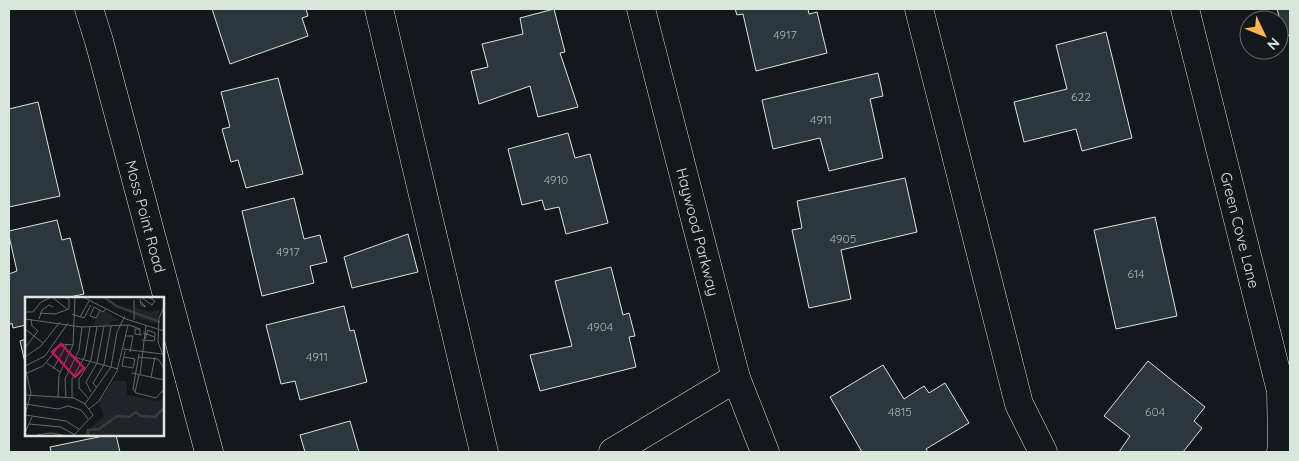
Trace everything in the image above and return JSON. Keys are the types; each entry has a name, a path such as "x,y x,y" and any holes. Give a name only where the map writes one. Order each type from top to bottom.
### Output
{"street":[{"name":"Moss Point Road","path":"89,9 209,452"},
{"path":"379,9 484,452"},
{"name":"Haywood Parkway","path":"641,9 736,378 765,452"},
{"path":"919,9 1019,404 1043,452"},
{"name":"Green Cove Lane","path":"1185,9 1281,391 1282,448 1280,452"},
{"path":"613,452 736,378"}],"building":[{"path":"212,9 306,9 308,16 302,18 308,36 230,64"},
{"path":"554,9 565,52 560,53 578,107 538,117 530,86 479,104 471,71 488,67 482,44 523,34 520,18"},
{"path":"735,9 808,9 809,14 817,12 827,53 756,71 743,14 737,15"},
{"path":"1290,9 1290,35 1289,10 1277,10"},
{"path":"1106,32 1132,138 1082,151 1076,129 1024,142 1014,102 1067,89 1056,45"},
{"path":"878,73 883,96 870,99 883,158 829,171 820,138 773,149 762,100"},
{"path":"278,78 303,174 246,188 238,160 231,162 222,129 230,127 221,92"},
{"path":"38,102 60,196 9,207 9,109"},
{"path":"568,133 575,158 590,154 608,223 566,234 559,207 545,210 542,200 522,205 508,149"},
{"path":"905,178 917,232 841,250 851,299 809,308 792,230 802,228 797,201"},
{"path":"294,198 304,239 320,235 327,262 310,266 314,283 262,296 242,211"},
{"path":"1155,217 1177,316 1116,329 1094,230"},
{"path":"57,220 62,240 70,238 84,294 70,297 25,297 25,325 13,328 12,323 9,325 9,274 17,271 9,231"},
{"path":"408,234 418,272 352,288 344,257"},
{"path":"611,267 623,315 629,313 635,336 629,337 636,367 540,391 530,355 572,346 555,281"},
{"path":"344,306 350,331 354,330 367,382 300,400 295,381 281,384 266,325"},
{"path":"25,339 25,363 20,341"},
{"path":"1148,361 1205,407 1194,421 1202,428 1183,452 1119,452 1130,436 1104,416"},
{"path":"883,365 904,399 924,386 929,393 945,383 969,423 926,449 928,452 862,452 830,397"},
{"path":"350,421 359,452 305,452 300,435"},
{"path":"103,436 116,436 120,452 51,452 50,447"}]}
